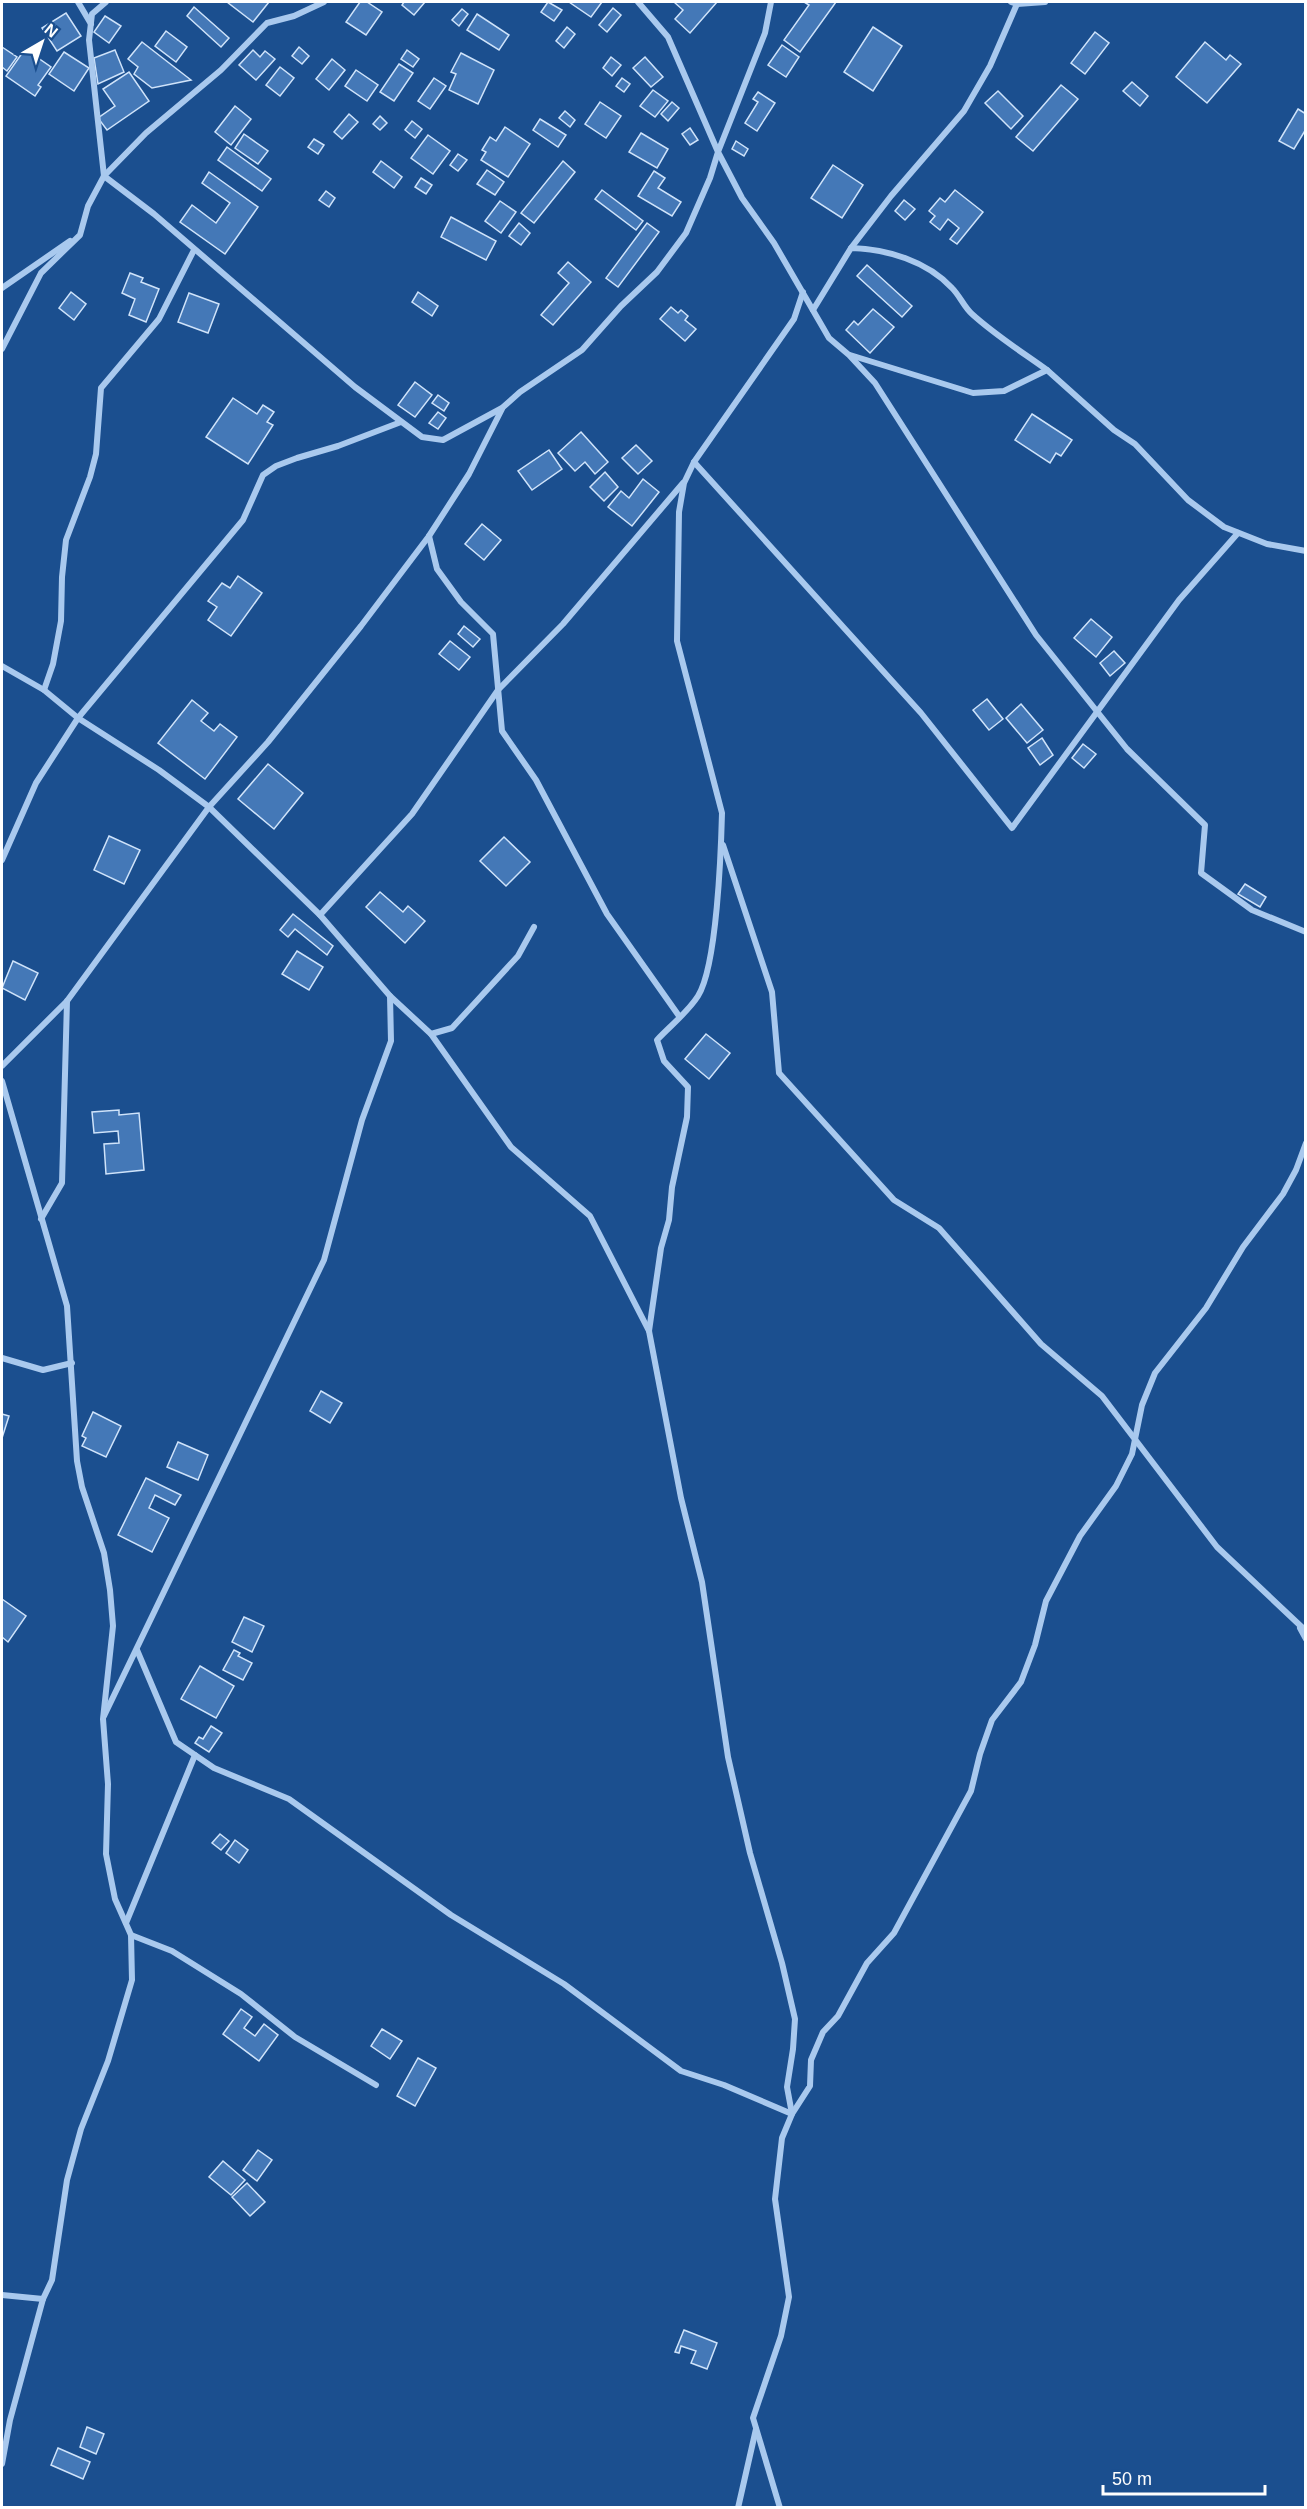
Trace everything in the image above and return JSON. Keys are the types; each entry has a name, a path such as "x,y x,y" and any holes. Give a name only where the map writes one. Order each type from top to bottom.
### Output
{"street":[{"path":"78,2 91,24"},
{"path":"106,2 92,14 89,40 104,176 355,387 423,437 443,440 502,408 520,392 582,350 621,306 657,272 686,233 710,178 765,33 771,2"},
{"path":"2,349 41,273 80,235 88,206 104,176 146,133 221,70 267,22 294,16 324,2"},
{"path":"638,2 668,37 718,152 742,198 803,292 829,338 849,355 875,383 1036,635 1127,749 1205,825 1201,873 1252,910 1305,932"},
{"path":"813,310 851,248 891,196 964,111 990,66 1014,3 1045,2"},
{"path":"2,288 38,260 80,235"},
{"path":"851,248 871,249 906,258 931,270 952,287 971,313 1047,370 1114,430 1136,444 1188,500 1224,527 1267,544 1305,551"},
{"path":"44,690 53,664 61,621 66,540 90,477 96,454 101,388 159,319 194,250"},
{"path":"320,915 412,814 498,690 563,624 684,483 694,462 794,319 803,292"},
{"path":"849,355 973,393 1004,391 1047,370"},
{"path":"2,1066 67,1000 209,807 268,742 429,537 469,474 502,408"},
{"path":"2,860 36,783 78,718 243,520 264,475 276,466 401,422"},
{"path":"694,462 921,713 1012,828 1179,600 1238,533"},
{"path":"650,1331 661,1248 669,1220 672,1187 687,1117 688,1087 664,1061 657,1040 699,995 710,958 722,842 722,813 701,725 676,641 679,512 684,483"},
{"path":"429,537 437,569 461,602 493,634 502,731 536,780 607,914 679,1016"},
{"path":"2,666 44,690 78,718 159,770 209,807 320,915 390,996 431,1034 511,1147 591,1216 650,1331 681,1498 702,1582 728,1757 750,1853 782,1963 795,2019 794,2049 787,2087 792,2114"},
{"path":"722,842 772,992 779,1073 894,1200 939,1228 1041,1344 1102,1396 1217,1547 1302,1629 1305,1639"},
{"path":"431,1034 452,1028 518,956 534,927"},
{"path":"103,1719 324,1260 362,1120 391,1041 390,996"},
{"path":"41,1219 62,1183 67,1000"},
{"path":"2,1081 67,1306 72,1363 73,1429 77,1461 82,1487 104,1553 110,1590 113,1626 103,1719 108,1784 106,1854 115,1899 131,1935 132,1980 108,2061 81,2129 67,2180 56,2262 43,2299 10,2420 2,2463"},
{"path":"780,2508 753,2418 781,2336 789,2297 775,2199 782,2138 792,2114 810,2086 811,2060 824,2032 838,2016 867,1963 894,1933 971,1791 980,1754 992,1720 1021,1683 1035,1645 1046,1601 1080,1536 1116,1486 1132,1454 1142,1405 1155,1373 1206,1308 1243,1247 1283,1194 1296,1170 1305,1143"},
{"path":"2,1358 43,1370 72,1363"},
{"path":"137,1650 176,1742 214,1768 289,1799 451,1916 564,1984 681,2072 724,2085 792,2114"},
{"path":"126,1923 195,1755"},
{"path":"131,1935 172,1951 242,1994 295,2037 376,2085"},
{"path":"2,2295 43,2299"},
{"path":"738,2508 756,2429"}],"building":[{"path":"227,2 269,2 253,22"},
{"path":"360,2 367,2 382,12 366,35 346,22"},
{"path":"404,2 425,2 414,15 402,5"},
{"path":"548,2 562,10 554,21 541,12"},
{"path":"569,2 602,2 591,17"},
{"path":"674,2 717,2 690,33 675,19 683,10"},
{"path":"804,2 836,2 800,52 784,40 809,5"},
{"path":"194,7 229,38 221,47 187,16"},
{"path":"613,8 621,15 607,32 599,25"},
{"path":"462,9 468,14 459,26 452,20"},
{"path":"66,13 81,36 57,51 42,28"},
{"path":"477,14 509,35 499,50 467,30"},
{"path":"105,16 121,26 109,43 94,32"},
{"path":"567,27 575,34 564,48 556,41"},
{"path":"873,27 902,46 873,91 844,72"},
{"path":"166,31 187,47 176,62 155,46"},
{"path":"1095,32 1109,43 1085,74 1071,63"},
{"path":"142,42 191,80 152,88 134,74 138,67 128,59"},
{"path":"1205,42 1226,60 1230,55 1241,64 1207,103 1176,77"},
{"path":"782,45 799,57 786,77 768,65"},
{"path":"2,47 17,57 7,71 2,67"},
{"path":"299,47 309,56 302,64 292,56"},
{"path":"25,49 51,67 38,85 41,87 35,96 6,76"},
{"path":"115,50 124,72 98,84 94,58"},
{"path":"253,50 260,57 265,51 275,59 256,80 239,65"},
{"path":"407,50 419,59 413,67 401,59"},
{"path":"64,52 89,68 74,91 49,74"},
{"path":"461,53 494,70 478,104 449,90 456,74 451,72"},
{"path":"611,57 621,65 612,76 603,68"},
{"path":"645,57 663,77 651,87 633,68"},
{"path":"332,59 345,70 329,90 316,79"},
{"path":"399,64 413,73 394,101 380,92"},
{"path":"280,67 294,78 280,96 266,85"},
{"path":"356,70 378,85 367,101 345,86"},
{"path":"129,72 149,101 107,130 98,118 115,106 103,89"},
{"path":"434,78 446,86 430,109 418,101"},
{"path":"622,78 630,84 624,92 616,86"},
{"path":"1132,82 1148,96 1140,106 1123,91"},
{"path":"1061,85 1078,99 1033,151 1016,137"},
{"path":"653,90 668,101 655,117 640,106"},
{"path":"998,91 1023,116 1011,129 985,103"},
{"path":"758,92 775,103 757,131 745,123 758,102 753,99"},
{"path":"600,102 621,116 606,138 585,124"},
{"path":"672,102 679,108 668,121 661,114"},
{"path":"235,106 251,119 231,145 215,132"},
{"path":"1298,109 1306,114 1306,129 1294,149 1279,141"},
{"path":"565,111 575,120 570,127 559,118"},
{"path":"349,114 358,122 342,139 334,132"},
{"path":"380,116 387,123 380,130 373,124"},
{"path":"540,119 566,135 558,147 533,130"},
{"path":"412,121 422,129 415,138 405,130"},
{"path":"505,127 530,144 508,177 481,160 486,152 482,150 490,137 496,141"},
{"path":"690,128 698,140 690,145 682,134"},
{"path":"641,133 668,149 657,168 629,152"},
{"path":"244,134 268,151 258,164 235,148"},
{"path":"428,135 450,151 433,174 411,158"},
{"path":"314,139 324,145 318,154 308,147"},
{"path":"736,141 748,149 744,156 732,149"},
{"path":"227,147 271,179 262,191 218,160"},
{"path":"458,154 467,160 458,171 450,165"},
{"path":"381,161 402,177 394,188 373,172"},
{"path":"563,161 575,172 534,223 521,213"},
{"path":"833,165 863,185 842,218 811,198"},
{"path":"487,170 504,182 495,195 477,184"},
{"path":"654,171 665,178 658,188 681,202 672,216 638,196"},
{"path":"209,172 258,207 225,254 180,222 192,205 216,223 230,203 202,183"},
{"path":"421,178 432,185 426,194 415,187"},
{"path":"602,190 643,221 636,230 595,199"},
{"path":"955,190 983,212 957,244 950,239 959,228 948,219 940,230 930,222 935,216 929,211 940,198 945,202"},
{"path":"326,191 335,198 329,207 319,200"},
{"path":"904,200 915,209 905,220 895,211"},
{"path":"500,201 516,212 501,233 485,221"},
{"path":"451,217 496,241 486,260 441,237"},
{"path":"519,223 530,233 521,245 509,236"},
{"path":"647,223 659,232 618,287 606,278"},
{"path":"568,262 591,282 553,325 541,315 569,283 558,273"},
{"path":"867,265 912,306 902,317 857,276"},
{"path":"130,273 143,278 141,282 159,289 146,322 129,315 135,299 122,293"},
{"path":"71,292 86,304 74,320 59,308"},
{"path":"418,292 438,306 432,316 412,302"},
{"path":"189,293 219,304 208,333 178,322"},
{"path":"671,307 678,313 681,310 688,316 685,320 696,329 685,341 660,319"},
{"path":"873,309 894,327 870,353 846,330 854,321 858,325"},
{"path":"415,382 432,395 415,417 398,405"},
{"path":"438,395 449,403 444,411 432,403"},
{"path":"233,398 257,414 263,405 274,412 267,422 273,425 248,464 206,437"},
{"path":"438,412 446,418 438,429 429,423"},
{"path":"1032,414 1072,440 1061,456 1056,453 1050,463 1015,440"},
{"path":"581,432 608,462 595,474 585,462 575,471 558,453"},
{"path":"636,445 652,461 638,474 622,458"},
{"path":"549,450 562,469 532,490 518,471"},
{"path":"605,472 618,487 604,501 590,487"},
{"path":"643,479 659,492 632,526 608,507 621,491 629,498"},
{"path":"482,524 501,540 484,560 465,544"},
{"path":"238,576 262,593 231,636 208,620 217,607 208,601 222,583 230,588"},
{"path":"1091,619 1112,637 1096,657 1074,638"},
{"path":"464,626 480,639 473,647 458,634"},
{"path":"450,641 470,657 459,670 439,654"},
{"path":"1114,651 1125,663 1110,676 1100,663"},
{"path":"987,699 1003,719 989,730 973,710"},
{"path":"192,700 208,713 201,721 214,731 220,724 237,737 205,779 158,743"},
{"path":"1021,704 1043,730 1027,743 1006,718"},
{"path":"1042,738 1053,755 1040,765 1028,748"},
{"path":"1083,744 1096,754 1084,768 1072,758"},
{"path":"268,764 303,793 274,829 238,799"},
{"path":"109,836 140,850 124,884 94,870"},
{"path":"504,837 530,862 506,886 480,861"},
{"path":"1245,884 1266,897 1260,907 1238,894"},
{"path":"380,892 403,912 408,906 425,921 405,943 366,907"},
{"path":"293,914 333,946 327,955 295,929 288,937 280,930"},
{"path":"297,951 323,967 309,990 282,974"},
{"path":"13,961 38,973 25,1000 2,988"},
{"path":"706,1034 730,1053 709,1079 685,1059"},
{"path":"119,1110 119,1115 139,1113 144,1170 106,1174 104,1144 119,1143 118,1131 94,1133 92,1112"},
{"path":"321,1391 342,1403 330,1423 310,1411"},
{"path":"93,1412 121,1426 106,1457 82,1446 86,1438 82,1436"},
{"path":"2,1414 9,1416 2,1438"},
{"path":"178,1442 208,1455 198,1480 167,1467"},
{"path":"146,1478 181,1495 175,1505 155,1495 149,1508 169,1518 152,1552 118,1535"},
{"path":"2,1599 26,1616 8,1642 2,1637"},
{"path":"244,1617 264,1626 252,1652 232,1642"},
{"path":"234,1650 240,1653 238,1656 252,1663 243,1680 223,1670"},
{"path":"200,1666 234,1686 216,1718 181,1699"},
{"path":"211,1726 222,1733 209,1752 195,1743 199,1737 203,1739"},
{"path":"220,1834 229,1841 221,1850 212,1843"},
{"path":"235,1840 248,1850 239,1863 226,1853"},
{"path":"241,2009 252,2017 244,2028 255,2036 264,2024 278,2035 259,2061 223,2034"},
{"path":"382,2029 402,2041 390,2059 371,2046"},
{"path":"418,2058 436,2068 415,2106 397,2096"},
{"path":"258,2150 272,2160 257,2181 243,2170"},
{"path":"223,2161 245,2180 231,2195 209,2177"},
{"path":"247,2183 265,2202 250,2216 232,2197"},
{"path":"684,2330 717,2343 707,2369 691,2363 696,2351 681,2346 679,2353 675,2352"},
{"path":"87,2427 104,2434 96,2454 80,2447"},
{"path":"58,2448 90,2462 83,2479 51,2465"}]}
